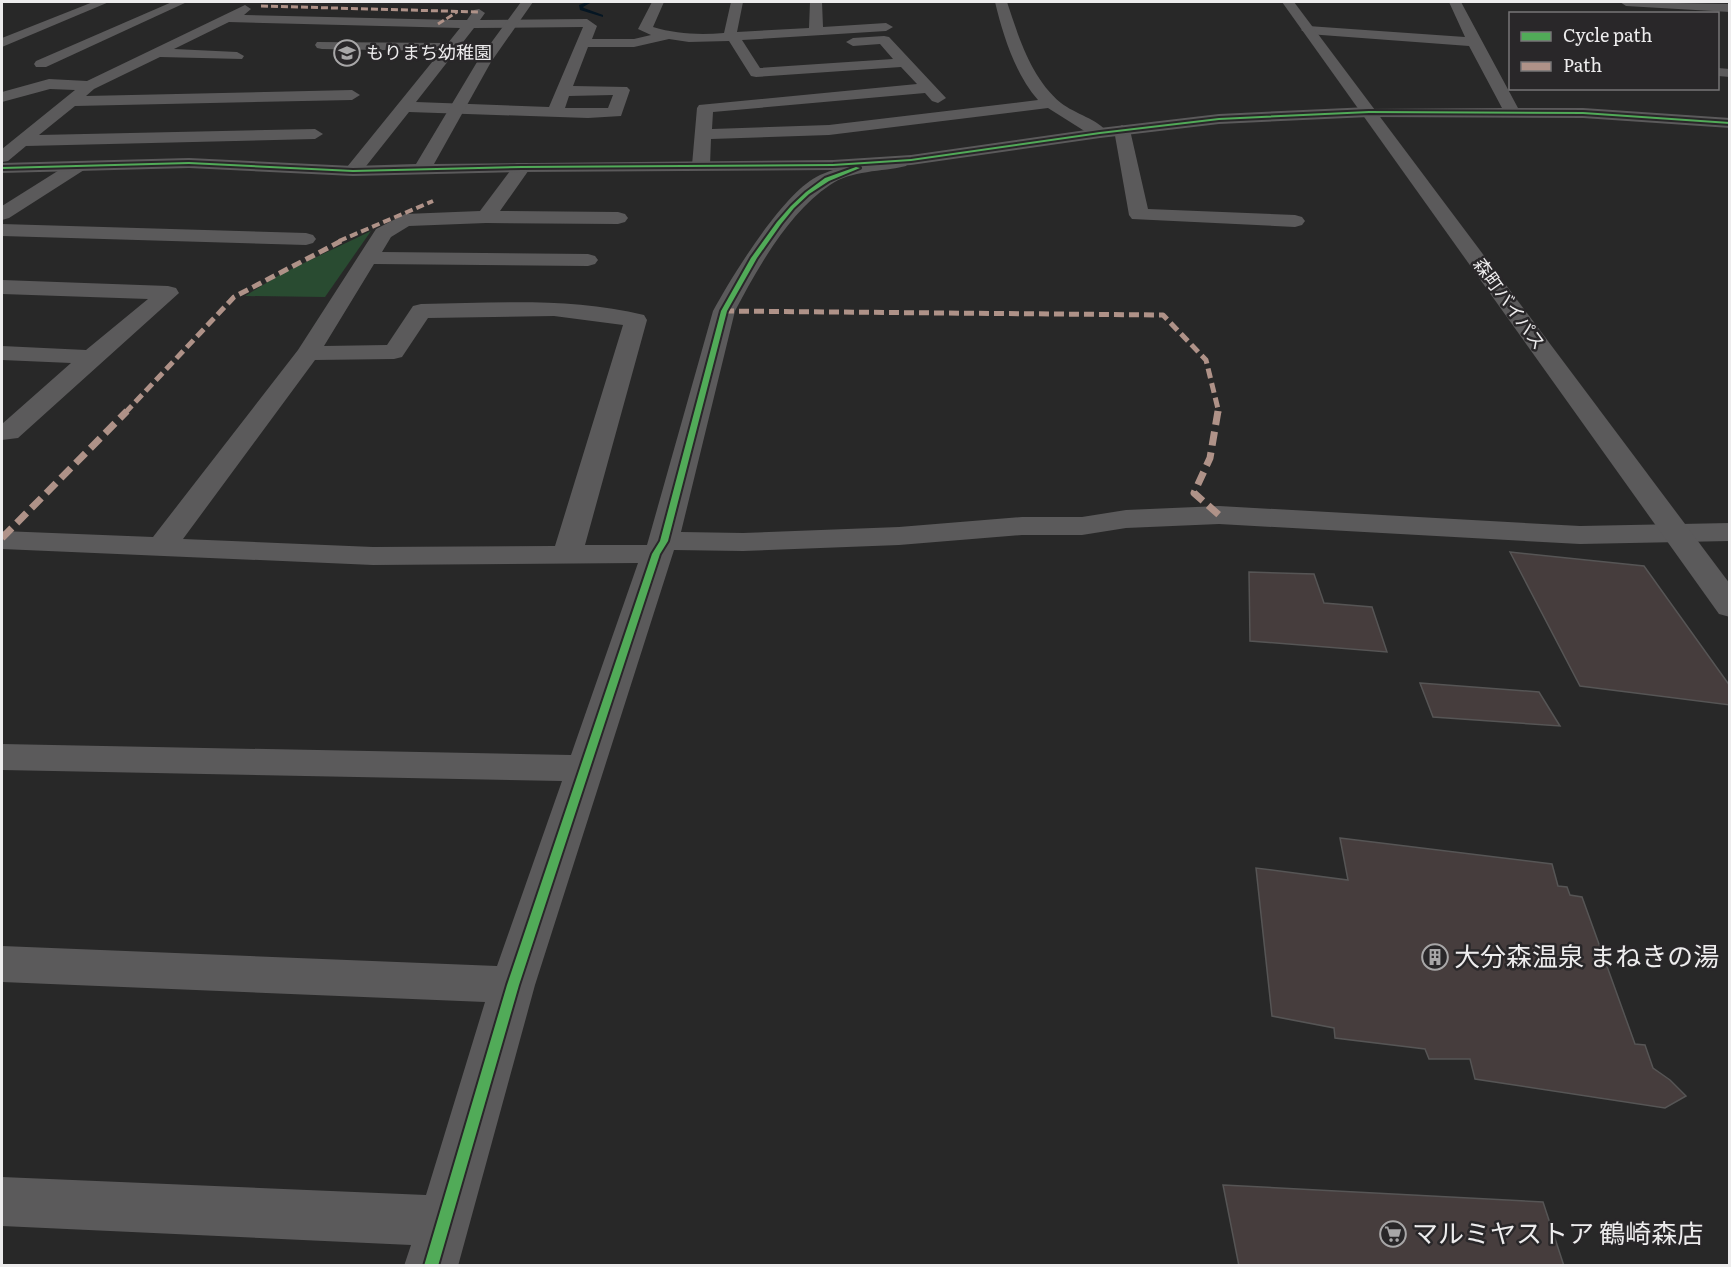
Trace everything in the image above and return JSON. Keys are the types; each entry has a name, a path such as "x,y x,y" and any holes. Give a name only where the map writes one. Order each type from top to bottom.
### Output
{"street":[{"path":"2,43 103,2"},
{"path":"2,97 49,84 122,70 260,2"},
{"path":"400,2 410,2"},
{"path":"353,171 471,23 491,2"},
{"path":"422,170 457,107 510,22 527,2"},
{"path":"658,2 645,29 666,36 736,42 884,40 954,115"},
{"path":"737,2 730,32 756,73 905,62"},
{"path":"816,2 816,31"},
{"path":"1001,2 1034,84 1052,103 1100,133"},
{"name":"森町バイパス","path":"1288,2 1730,608"},
{"path":"1455,2 1512,112"},
{"path":"1626,2 1706,10 1730,8"},
{"path":"1688,2 1706,10"},
{"path":"68,68 46,67 41,64 165,9 184,5"},
{"path":"209,10 242,11"},
{"path":"227,18 587,23 590,26 555,112"},
{"path":"736,42 816,31 886,27"},
{"path":"1308,30 1474,42"},
{"path":"583,43 634,43 666,36"},
{"path":"322,45 452,47"},
{"path":"157,52 237,56"},
{"path":"23,61 45,62"},
{"path":"1490,72 1509,72"},
{"path":"2,157 70,101 89,77"},
{"path":"701,165 705,108 710,106 928,88"},
{"path":"404,107 615,112 622,90 564,91"},
{"path":"70,101 352,95 300,150"},
{"path":"703,134 829,130 1052,103"},
{"path":"2,1202 437,1244 513,985 660,548 724,311 747,271 790,210 824,180 859,168 1122,130 1219,119 1369,112 1512,112 1582,113 1730,123"},
{"path":"829,130 866,163"},
{"path":"1122,130 1139,215 1295,221"},
{"path":"21,141 315,134"},
{"path":"2,168 189,164 353,171 866,163 911,160"},
{"path":"2,214 78,166"},
{"path":"486,217 522,167"},
{"path":"1284,199 1304,239"},
{"path":"162,546 308,353 382,232 405,220 486,217 618,218 565,293 421,311 394,352 308,353"},
{"path":"2,231 306,239"},
{"path":"367,258 598,246"},
{"path":"2,287 168,293 92,357 9,432 2,432"},
{"path":"565,293 581,311 636,320 567,555"},
{"path":"2,353 92,357"},
{"path":"2,540 373,556 567,555 743,543 899,536 1022,526 1082,526 1126,519 1219,514 1580,535 1730,532"},
{"path":"2,757 585,768"},
{"path":"2,964 513,985"}],"green space":[{"path":"371,231 325,297 245,296 281,274"}],"building":[{"path":"1510,552 1644,566 1730,686 1730,705 1580,686"},
{"path":"1249,572 1314,574 1324,603 1372,607 1387,652 1250,641"},
{"path":"1420,683 1539,692 1560,726 1433,717"},
{"name":"大分森温泉 まねきの湯","path":"1340,838 1552,864 1558,886 1567,887 1570,895 1582,897 1635,1044 1645,1045 1653,1068 1670,1080 1686,1096 1665,1108 1475,1079 1470,1059 1429,1059 1425,1049 1335,1038 1334,1028 1272,1016 1256,868 1348,880"},
{"name":"マルミヤストア 鶴崎森店","path":"1223,1185 1543,1202 1564,1266 1239,1266"}],"waterway":[{"path":"590,2 581,6 582,9 601,16"}],"marked path":[{"path":"261,6 480,12"},
{"path":"438,24 457,12"},
{"path":"2,538 160,378 234,297 335,243 433,201"},
{"path":"724,311 1163,315 1206,360 1219,414 1210,458 1194,493 1219,515"}],"cycle path":[{"path":"2,168 189,163 353,171 522,167 833,165 911,160 1100,133 1219,119 1369,112 1583,113 1730,123"},
{"path":"431,1266 513,985 656,554 664,541 724,311 754,258 793,207 807,193 827,180 858,168"}],"place":[{"name":"もりまち幼稚園","path":"347,53"},
{"name":"大分森温泉 まねきの湯","path":"1435,957"},
{"name":"マルミヤストア 鶴崎森店","path":"1393,1234"}]}
